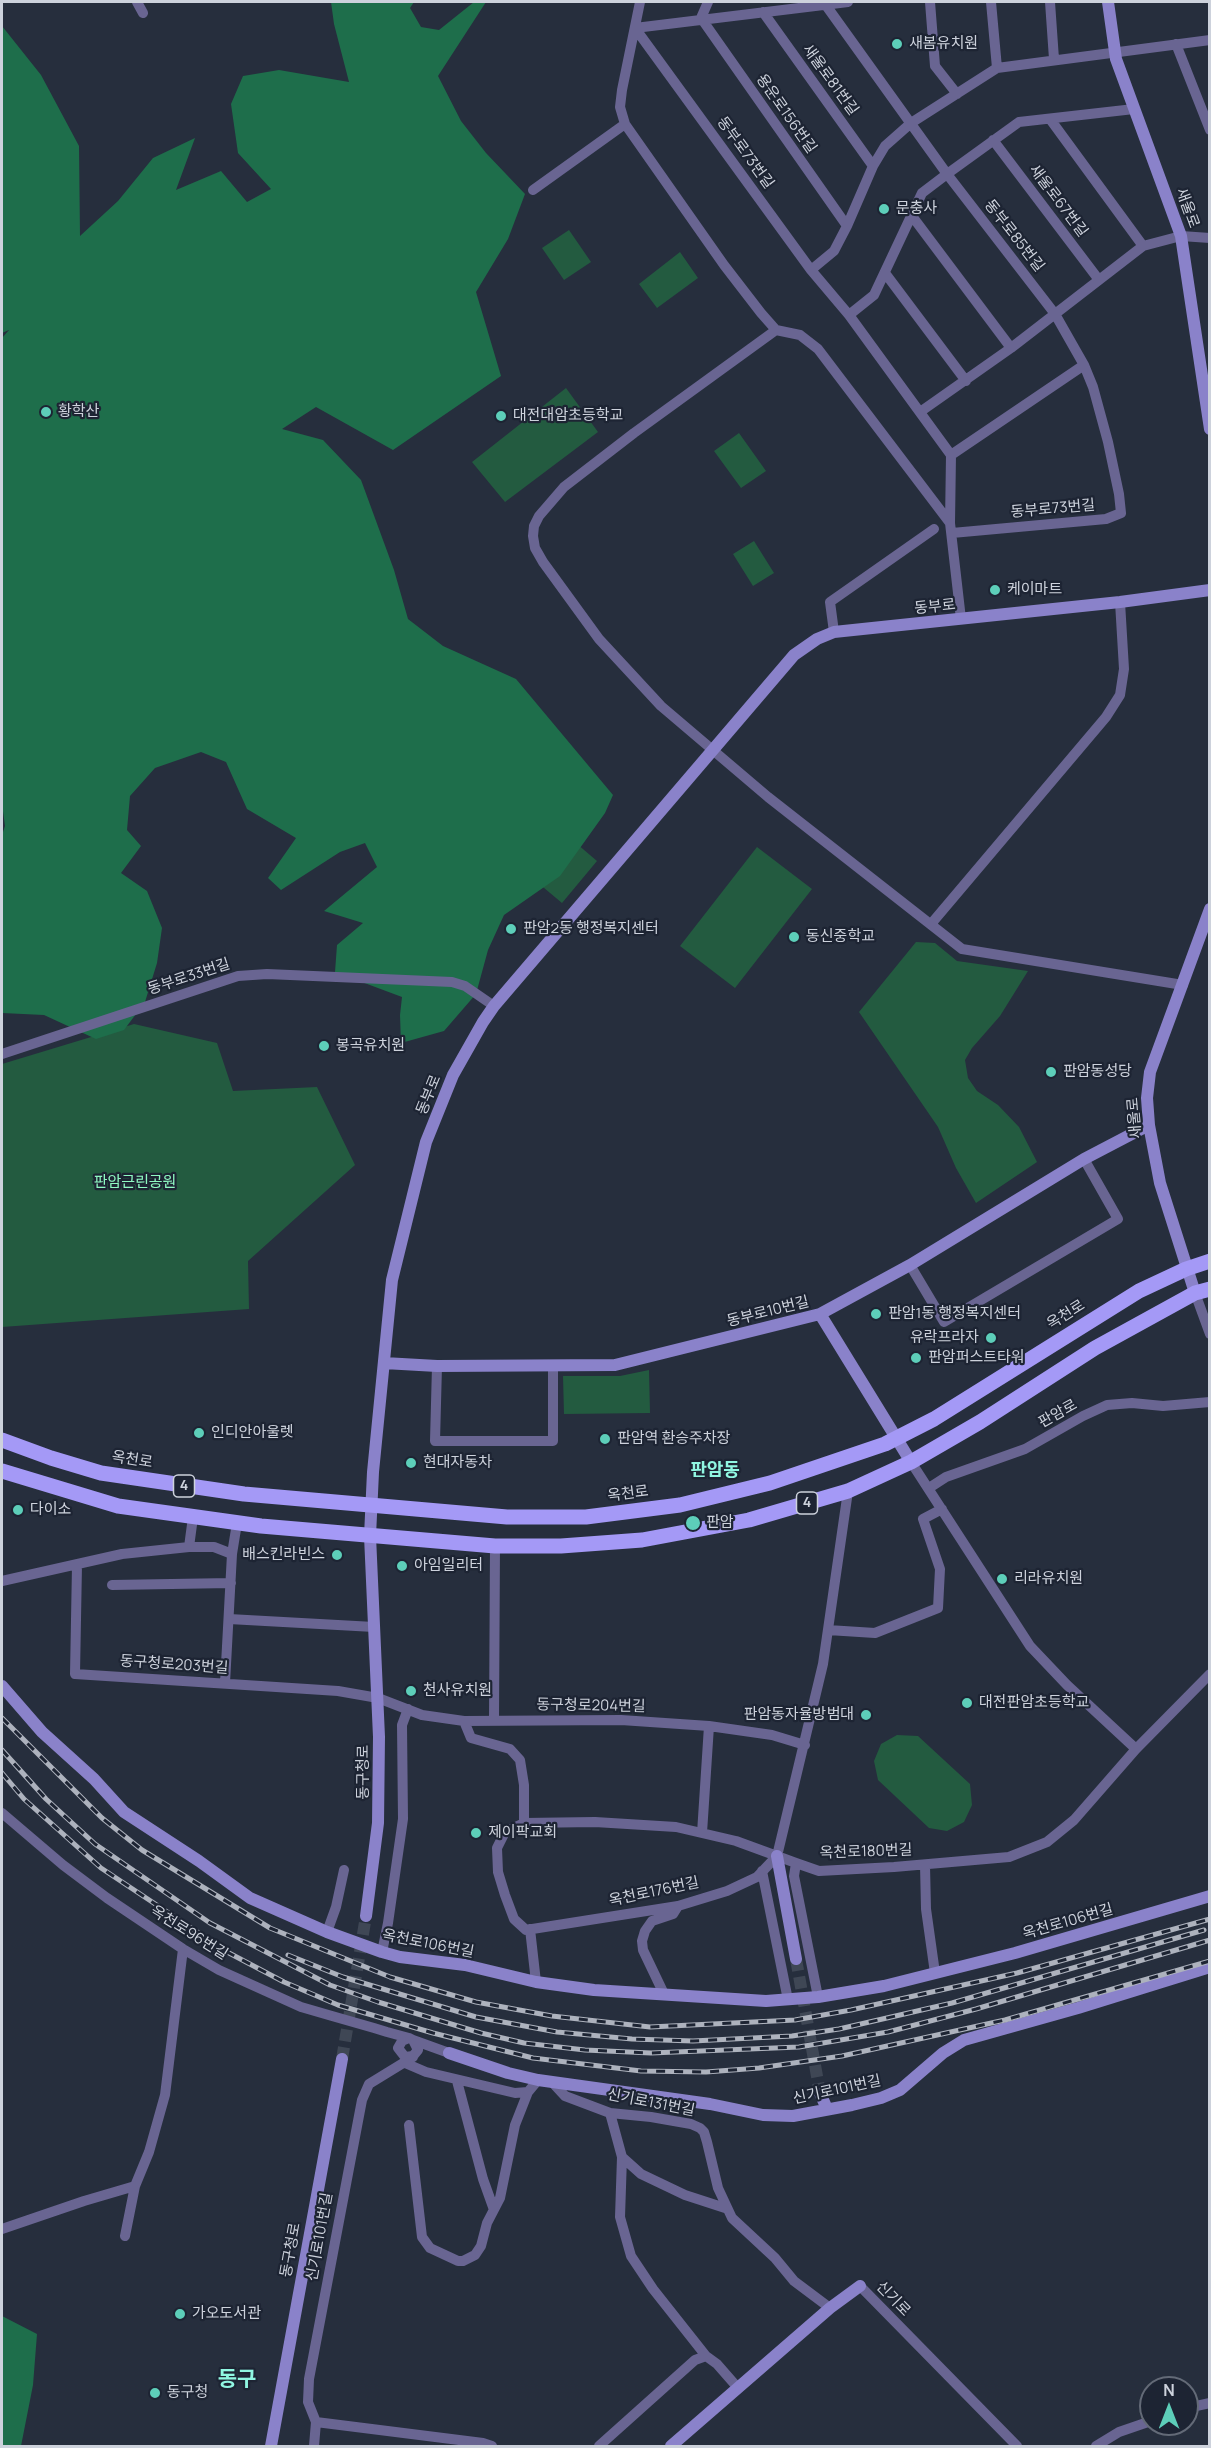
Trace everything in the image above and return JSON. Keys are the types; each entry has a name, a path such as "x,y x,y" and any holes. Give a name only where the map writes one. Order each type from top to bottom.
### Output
{"main road":[{"name":"옥천로","path":"2,1440 101,1473 244,1494 507,1517 586,1517 680,1505 770,1483 862,1453 897,1437 934,1419 1139,1291 1209,1261"},
{"name":"4","path":"2,1471 118,1506 237,1522 495,1546 561,1546 642,1540 748,1520 848,1491 911,1462 980,1422 1095,1347 1202,1291"}],"street":[{"path":"137,2 143,13"},
{"path":"640,2 622,90 621,107 626,124 724,265 776,330 800,336 818,349 951,528"},
{"path":"701,18 708,2"},
{"path":"635,28 701,18 848,2"},
{"path":"930,2 935,66 957,94"},
{"path":"991,2 997,68"},
{"path":"1050,2 1054,59"},
{"name":"새울로","path":"1108,2 1114,51 1181,236 1209,429"},
{"name":"동부로85번길","path":"825,4 946,174 1055,314 1084,364 1093,387 1108,442 1119,494 1120,513"},
{"name":"새울로81번길","path":"763,12 873,166"},
{"name":"용운로156번길","path":"701,18 847,226"},
{"name":"동부로73번길","path":"635,28 811,270 849,315 951,454"},
{"path":"811,270 834,251 873,166 885,146 911,123 997,68 1209,40"},
{"path":"1176,44 1209,130"},
{"path":"849,315 874,295 922,193 993,140 1018,122 1134,109"},
{"path":"1050,119 1143,246"},
{"path":"533,190 626,124"},
{"name":"새울로67번길","path":"993,140 1100,280"},
{"path":"912,216 1011,348"},
{"path":"920,412 1011,348 1143,246 1181,236 1209,238"},
{"path":"885,273 966,381"},
{"path":"776,330 564,487 550,501 534,526 535,548 543,562 599,639 661,706 713,751 962,949 1183,985"},
{"path":"961,619 951,528 951,454 1084,364"},
{"name":"동부로73번길","path":"951,528 1106,519 1120,513"},
{"path":"834,632 830,602 934,529"},
{"name":"동부로","path":"370,1536 392,1280 426,1142 453,1075 494,1006 794,655 817,639 834,632 1120,602 1209,590"},
{"path":"930,924 1106,717 1120,695 1124,669 1120,602"},
{"name":"새울로","path":"1202,1291 1186,1269 1160,1183 1149,1125 1147,1098 1150,1072 1209,909"},
{"name":"동부로33번길","path":"2,1054 238,976 267,974 452,982 465,986 494,1006"},
{"name":"동부로10번길","path":"384,1363 437,1366 615,1365 820,1314 910,1265 1084,1159 1149,1125"},
{"path":"910,1265 944,1322 1118,1219 1084,1159"},
{"path":"1202,1291 1209,1334"},
{"path":"820,1314 911,1462 1030,1646 1067,1685 1136,1749"},
{"path":"437,1366 435,1441 553,1442 553,1366"},
{"name":"판암로","path":"929,1488 946,1477 1025,1449 1107,1405 1132,1403 1162,1406 1209,1402"},
{"path":"795,1959 777,1856 805,1745 828,1630 848,1491"},
{"path":"828,1630 875,1633 938,1608 940,1569 923,1519 942,1509"},
{"path":"189,1547 193,1517"},
{"path":"225,1683 232,1554 237,1522"},
{"name":"동구청로","path":"366,1916 378,1823 378,1698 370,1536"},
{"path":"494,1720 495,1546"},
{"path":"2,1581 122,1554 189,1547 214,1547 232,1554"},
{"name":"동구청로203번길","path":"77,1565 75,1674 338,1691 378,1698"},
{"path":"112,1585 231,1583"},
{"path":"229,1619 374,1627"},
{"name":"옥천로180번길","path":"524,1823 595,1822 676,1827 736,1841 819,1871 925,1865 1009,1857 1047,1842 1074,1820 1136,1749 1209,1674"},
{"name":"옥천로106번길","path":"2,1686 42,1732 94,1779 124,1812 250,1898 327,1932 382,1952 400,1957 465,1965 536,1982 594,1990 788,2001 884,1986 1016,1953 1209,1896"},
{"name":"동구청로204번길","path":"378,1698 422,1715 464,1721 621,1720 710,1726 772,1735 805,1745"},
{"path":"382,1952 402,1819 402,1725 408,1709"},
{"path":"464,1721 471,1738 510,1749 520,1760 524,1785 524,1823 505,1832 497,1848 498,1872 514,1919 526,1930 530,1929 536,1982"},
{"path":"702,1833 710,1726"},
{"name":"옥천로96번길","path":"2,1813 63,1865 107,1898 183,1949 219,1970 302,2007 411,2039 448,2053"},
{"name":"옥천로176번길","path":"530,1929 678,1906 727,1891 757,1877 777,1856"},
{"path":"796,1863 794,1876 818,1997"},
{"path":"925,1865 926,1909 935,1973"},
{"path":"327,1932 336,1906 344,1870"},
{"path":"762,1871 788,2001"},
{"path":"664,1994 643,1950 642,1941 645,1930 652,1921 673,1914 678,1906"},
{"path":"125,2236 135,2186 149,2152 165,2095 183,1949"},
{"name":"신기로101번길","path":"448,2053 508,2073 553,2083 710,2104 775,2116 827,2109 881,2098 900,2090 943,2053 964,2040 1078,2008 1209,1967"},
{"path":"387,2032 405,2057 411,2058 428,2051 448,2053"},
{"path":"392,2070 402,2041 411,2039 418,2046 411,2058"},
{"path":"411,2058 426,2072 515,2093 528,2092"},
{"name":"신기로101번길","path":"314,2446 316,2422 308,2402 309,2379 362,2100 369,2084 411,2058"},
{"name":"동구청로","path":"271,2446 342,2059"},
{"path":"409,2125 422,2237 430,2248 458,2261 468,2260 481,2246 487,2223 500,2198 515,2125 528,2092 538,2080"},
{"path":"457,2081 483,2179 494,2208"},
{"name":"신기로131번길","path":"553,2083 566,2096 577,2102 610,2113 651,2117 691,2124 700,2128 704,2132 725,2208 732,2218 775,2258 794,2281 830,2308"},
{"path":"820,2093 827,2109"},
{"path":"610,2113 622,2157 620,2217 631,2256 653,2289 706,2356 717,2364 738,2388"},
{"path":"622,2157 641,2175 685,2195 725,2208"},
{"path":"2,2229 135,2186"},
{"name":"신기로","path":"671,2446 830,2308 860,2286 1017,2446"},
{"path":"599,2446 695,2360 706,2356"},
{"path":"316,2422 492,2446"},
{"path":"1096,2446 1119,2432 1139,2425"}],"green space":[{"path":"331,2 414,2 410,8 421,27 439,30 474,2 486,2 438,76 461,121 486,153 525,194 508,239 476,292 501,376 393,450 316,407 282,429 323,440 361,480 394,570 408,619 443,646 516,679 613,795 605,813 560,876 504,915 488,950 476,994 444,1031 401,1043 402,997 335,972 337,945 363,923 324,911 377,867 365,843 340,852 281,890 268,878 296,838 247,809 226,762 201,752 155,768 130,796 127,830 141,846 121,873 147,891 162,928 157,963 145,1002 124,1030 96,1039 44,1015 2,1013 2,835 5,826 2,804 2,338 9,330 2,333 2,26 41,75 79,146 80,236 118,201 153,158 195,138 176,190 221,171 247,202 271,189 238,153 231,104 243,76 279,70 349,82 334,24"},
{"path":"569,230 591,262 564,280 542,248"},
{"path":"680,252 698,278 657,308 639,284"},
{"path":"566,388 598,432 505,502 472,462"},
{"path":"739,433 766,471 741,488 714,451"},
{"path":"754,541 774,573 753,586 733,554"},
{"path":"549,820 597,861 562,903 513,862"},
{"path":"757,847 812,889 735,988 680,946"},
{"path":"916,942 935,943 957,961 1028,971 1000,1016 972,1048 965,1060 968,1078 977,1091 998,1105 1019,1127 1037,1162 976,1203 956,1168 938,1127 859,1012"},
{"name":"판암근린공원","path":"134,1024 217,1043 233,1091 317,1087 355,1165 248,1261 249,1309 2,1327 2,1064"},
{"path":"649,1370 650,1413 564,1414 563,1376 620,1376"},
{"path":"897,1735 918,1736 970,1784 972,1805 964,1822 947,1831 929,1828 878,1780 874,1761 881,1744"},
{"path":"2,2316 37,2334 33,2385 21,2446 2,2446"}],"tunnel":[{"path":"342,2059 366,1916"},
{"path":"796,1959 820,2093"}],"railway":[{"path":"2,1718 102,1818 142,1850 270,1928 390,1977 476,2002 552,2016 650,2027 795,2020 851,2010 1017,1973 1210,1919"},
{"path":"2,1750 46,1799 95,1844 210,1923 330,1985 481,2033 524,2043 585,2050 651,2053 799,2047 888,2032 976,2009 1210,1940"},
{"path":"2,1773 24,1799 101,1868 229,1953 284,1982 338,2005 433,2033 533,2058 641,2071 706,2072 759,2068 842,2056 1005,2020 1210,1961"},
{"path":"288,1955 343,1977 476,2017 557,2032 632,2039 693,2041 792,2036 839,2029 952,2003 1204,1930"}],"place":[{"name":"새봄유치원","path":"897,44"},
{"name":"문충사","path":"884,209"},
{"name":"황학산","path":"46,412"},
{"name":"대전대암초등학교","path":"501,416"},
{"name":"케이마트","path":"995,590"},
{"name":"판암2동 행정복지센터","path":"511,929"},
{"name":"동신중학교","path":"794,937"},
{"name":"봉곡유치원","path":"324,1046"},
{"name":"판암동성당","path":"1051,1072"},
{"name":"판암1동 행정복지센터","path":"876,1314"},
{"name":"유락프라자","path":"991,1338"},
{"name":"판암퍼스트타워","path":"916,1358"},
{"name":"인디안아울렛","path":"199,1433"},
{"name":"판암역 환승주차장","path":"605,1439"},
{"name":"현대자동차","path":"411,1463"},
{"name":"다이소","path":"18,1510"},
{"name":"판암","path":"693,1523"},
{"name":"배스킨라빈스","path":"337,1555"},
{"name":"아임일리터","path":"402,1566"},
{"name":"리라유치원","path":"1002,1579"},
{"name":"천사유치원","path":"411,1691"},
{"name":"대전판암초등학교","path":"967,1703"},
{"name":"판암동자율방범대","path":"866,1715"},
{"name":"제이팍교회","path":"476,1833"},
{"name":"가오도서관","path":"180,2314"},
{"name":"동구청","path":"155,2393"}],"district":[{"name":"판암동","path":"715,1471"},
{"name":"동구","path":"237,2380"}]}
